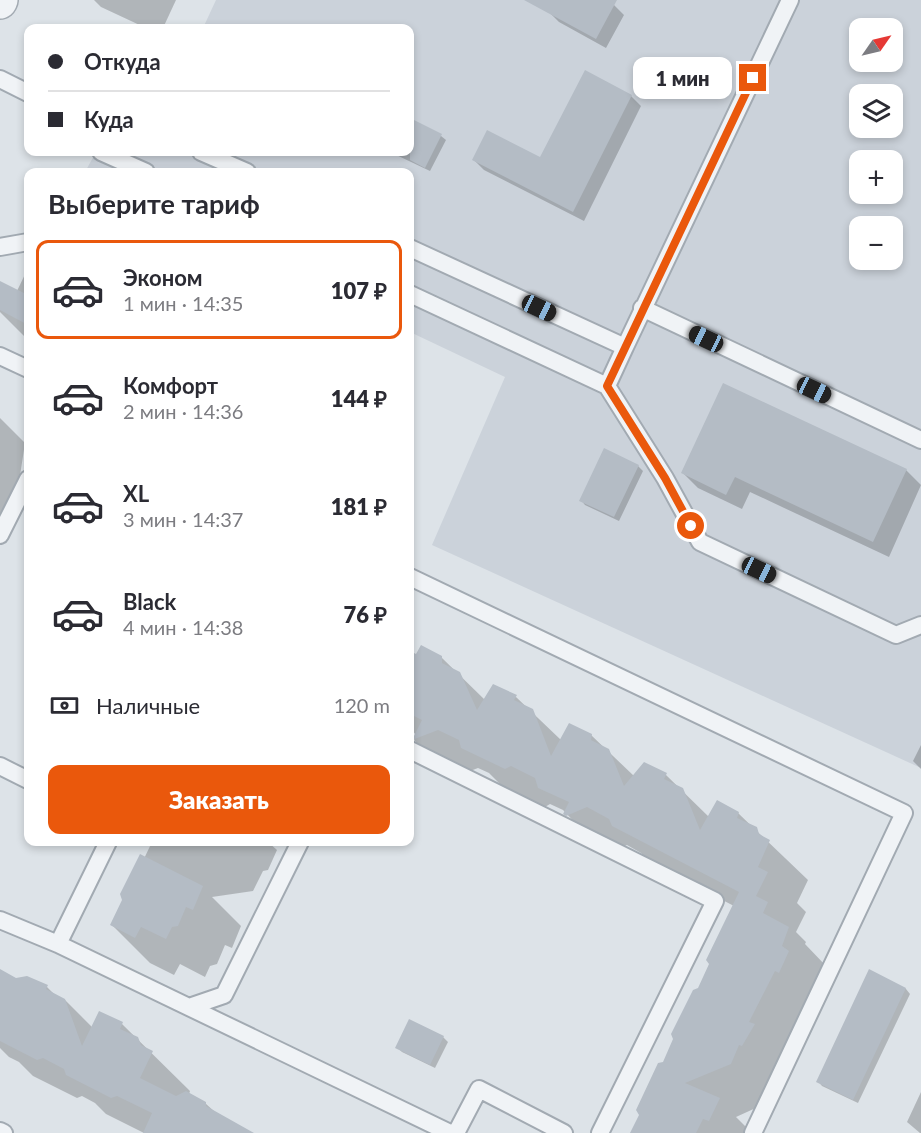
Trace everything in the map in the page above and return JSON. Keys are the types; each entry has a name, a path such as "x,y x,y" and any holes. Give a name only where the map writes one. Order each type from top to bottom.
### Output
{"lane":[{"path":"607,386 790,0"},
{"path":"0,79 24,91"},
{"path":"110,156 137,168"},
{"path":"210,156 238,168"},
{"path":"0,247 24,243"},
{"path":"414,250 625,347"},
{"path":"414,296 607,386 665,478 700,542 896,635 921,625"},
{"path":"642,308 921,440"},
{"path":"0,356 24,367"},
{"path":"0,535 24,487"},
{"path":"414,579 904,813 753,1133"},
{"path":"414,752 715,902 600,1133"},
{"path":"0,766 24,778"},
{"path":"58,944 106,846"},
{"path":"189,1007 224,995 298,846"},
{"path":"0,920 58,944 450,1133"},
{"path":"456,1133 479,1089 564,1133"}],"shaded area":[{"path":"216,0 921,0 921,768 432,545 505,377 414,334 414,168 87,168 94,156 414,156 414,24 205,24"}],"building":[{"path":"524,0 617,0 596,39"},
{"path":"585,70 632,95 573,212 472,160 487,130 540,157"},
{"path":"414,120 442,134 425,168 410,160 410,156 414,156"},
{"path":"0,281 24,293 24,323 0,310"},
{"path":"723,383 907,469 873,542 735,477 726,495 681,473"},
{"path":"604,448 639,465 614,517 579,501"},
{"path":"421,645 442,656 442,663 460,672 477,710 493,684 517,695 514,700 533,709 551,756 569,723 592,734 591,740 609,749 624,786 644,762 667,773 664,779 683,788 700,830 717,800 739,812 737,818 757,827 759,834 770,840 758,867 768,872 756,896 768,902 763,913 789,927 782,946 789,951 779,973 775,971 749,1022 755,1024 742,1046 739,1045 731,1064 685,1083 720,1098 709,1121 703,1119 696,1133 630,1133 639,1115 636,1110 658,1063 663,1062 673,1039 671,1034 693,990 698,988 709,964 706,960 739,892 612,826 609,819 587,807 566,816 563,814 569,802 538,788 535,778 511,766 505,769 461,748 459,740 438,730 414,739 422,720 414,716 414,653 416,654"},
{"path":"140,854 203,886 193,910 186,907 178,926 172,927 166,939 141,927 135,938 110,925 122,900 120,894"},
{"path":"0,969 16,978 27,976 48,985 46,989 65,999 82,1046 99,1011 123,1022 120,1029 138,1037 141,1045 153,1051 140,1078 176,1096 186,1091 206,1102 206,1106 254,1133 143,1133 152,1113 117,1096 111,1098 66,1075 64,1069 43,1058 37,1060 0,1041"},
{"path":"869,969 906,988 853,1100 816,1082"},
{"path":"409,1019 444,1036 430,1065 395,1048"}],"route":[{"path":"691,526 665,478 607,386 753,78"}]}
